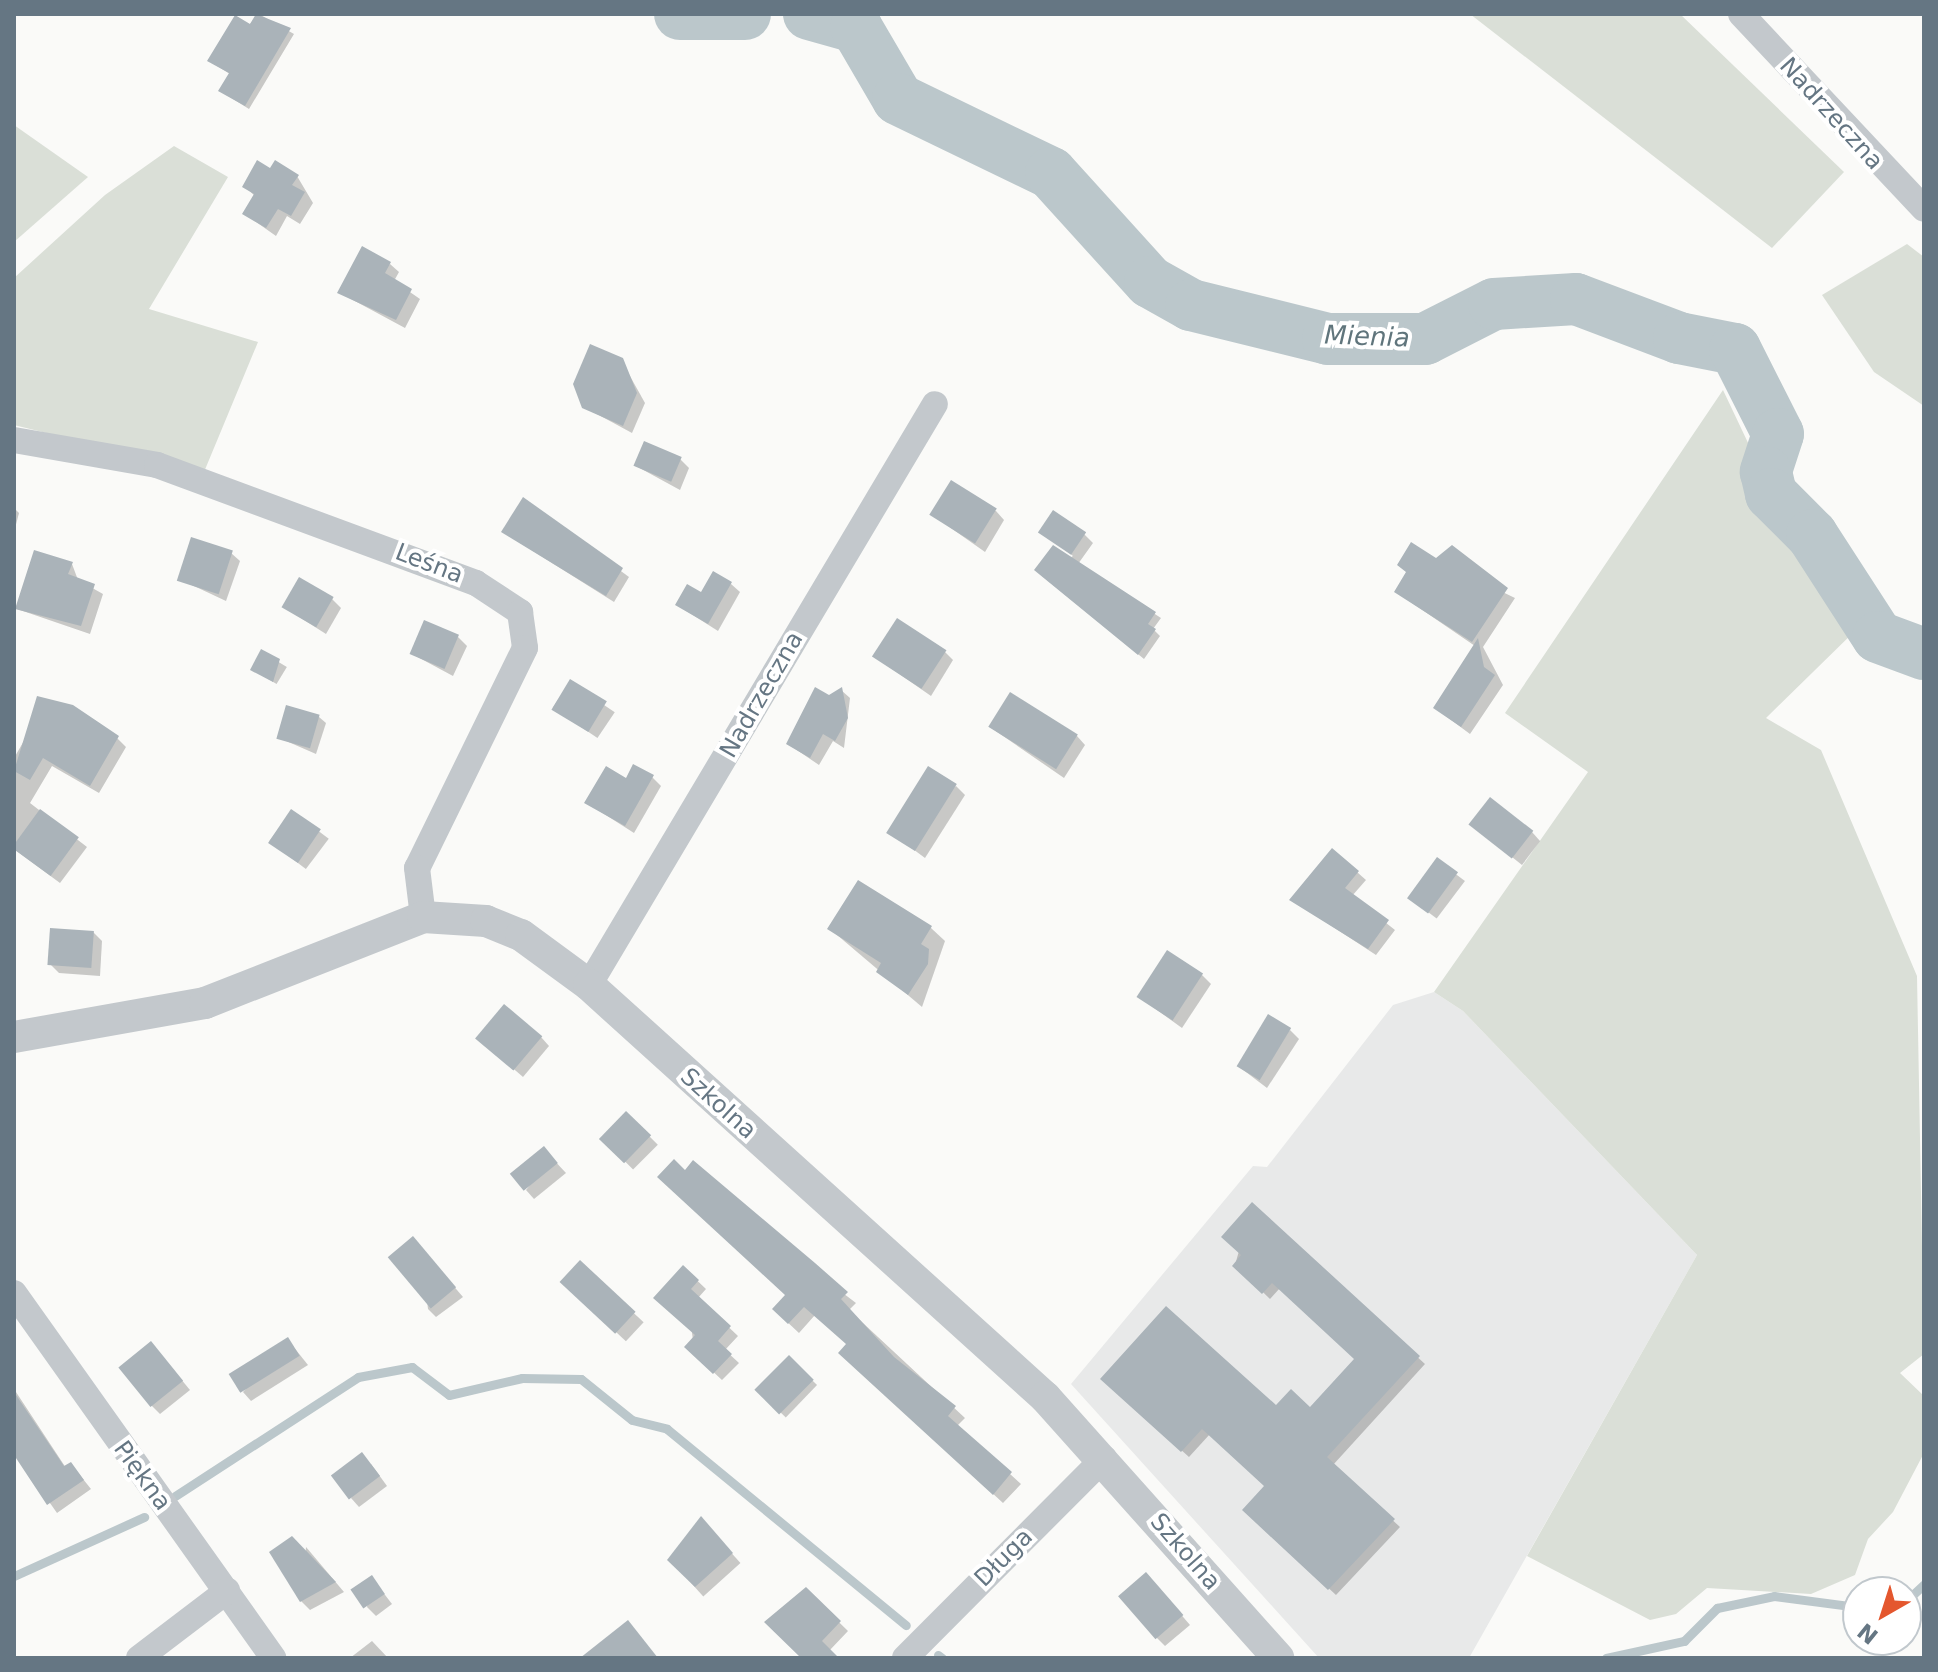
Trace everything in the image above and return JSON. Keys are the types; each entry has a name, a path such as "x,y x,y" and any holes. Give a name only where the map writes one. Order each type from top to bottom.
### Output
{"street":[{"name":"Nadrzeczna","path":"1741,14 1924,209"},
{"name":"Nadrzeczna","path":"589,985 935,404"},
{"name":"Leśna","path":"14,440 157,465 476,583 520,612 525,648 417,868 423,917"},
{"name":"Szkolna","path":"14,1037 205,1003 423,917 504,928 589,985 1104,1458 1278,1658"},
{"name":"Piękna","path":"14,1293 273,1658"},
{"name":"Długa","path":"905,1658 1104,1458"},
{"path":"139,1658 227,1591"}],"shaded area":[{"path":"1470,14 1680,14 1844,172 1772,248"},
{"path":"14,125 88,177 14,242"},
{"path":"174,146 228,177 149,309 258,342 204,472 14,425 14,278 105,195"},
{"path":"1907,244 1924,257 1924,406 1874,372 1822,295"},
{"path":"1723,390 1759,466 1760,493 1859,627 1766,718 1821,750 1917,976 1924,1354 1900,1373 1924,1396 1924,1453 1893,1512 1868,1539 1855,1575 1842,1576 1842,1581 1811,1594 1707,1588 1676,1614 1650,1620 1527,1556 1697,1255 1463,1011 1434,992 1588,772 1505,713"},
{"path":"1434,992 1463,1011 1697,1255 1469,1658 1319,1658 1071,1384 1253,1166 1267,1167 1393,1005"}],"building":[{"path":"256,14 291,28 245,106 218,91 229,73 207,61 235,15 250,24"},
{"path":"257,160 270,168 275,160 299,175 292,185 305,192 291,216 278,209 266,228 242,214 254,194 242,187"},
{"path":"362,246 391,262 385,273 412,289 396,320 337,293"},
{"path":"590,344 623,358 637,393 623,426 582,408 573,384"},
{"path":"644,441 682,457 671,482 633,466"},
{"path":"951,480 997,509 975,543 929,515"},
{"path":"523,497 623,568 606,596 501,532"},
{"path":"1053,510 1086,532 1071,555 1038,532"},
{"path":"191,537 233,551 219,594 177,581"},
{"path":"1411,542 1436,558 1452,545 1508,588 1472,642 1394,592 1406,572 1397,565"},
{"path":"1053,545 1156,612 1148,624 1156,629 1138,655 1034,570"},
{"path":"34,550 73,562 68,574 95,584 81,626 15,609"},
{"path":"713,571 732,582 708,624 675,605 687,584 701,592"},
{"path":"299,577 334,597 316,627 282,607"},
{"path":"897,618 946,650 921,689 872,657"},
{"path":"424,620 459,635 445,669 410,654"},
{"path":"1478,638 1484,667 1495,675 1461,727 1433,708"},
{"path":"261,649 280,659 273,682 250,670"},
{"path":"570,679 607,701 588,732 551,710"},
{"path":"815,687 829,695 842,687 848,718 835,741 823,734 810,758 786,744"},
{"path":"1010,692 1078,734 1056,769 988,727"},
{"path":"37,696 73,705 119,736 90,786 43,758 30,780 14,771"},
{"path":"286,705 320,715 310,748 276,739"},
{"path":"633,764 654,775 625,826 584,803 606,766 626,778"},
{"path":"928,766 957,784 915,851 886,833"},
{"path":"1490,797 1533,831 1512,858 1468,825"},
{"path":"40,809 79,837 51,876 14,849 14,845"},
{"path":"291,809 321,829 298,863 268,843"},
{"path":"1332,848 1359,871 1345,888 1389,920 1368,949 1289,900"},
{"path":"1437,857 1458,872 1428,914 1407,898"},
{"path":"858,880 932,926 921,944 929,949 928,964 908,995 876,972 881,963 827,929"},
{"path":"50,928 94,931 91,968 47,965"},
{"path":"1167,950 1203,973 1173,1020 1137,997"},
{"path":"504,1004 542,1036 513,1071 475,1038"},
{"path":"1268,1014 1291,1028 1260,1080 1237,1066"},
{"path":"626,1111 651,1135 624,1163 599,1139"},
{"path":"544,1146 558,1163 524,1191 510,1174"},
{"path":"674,1159 685,1170 693,1160 848,1292 841,1299 894,1357 956,1406 948,1416 1012,1472 993,1495 838,1353 846,1344 804,1307 788,1324 772,1309 785,1295 657,1177"},
{"path":"1252,1202 1420,1356 1327,1457 1395,1519 1328,1590 1242,1510 1264,1486 1202,1429 1181,1452 1100,1379 1166,1306 1276,1405 1291,1389 1310,1407 1354,1359 1272,1283 1262,1294 1232,1266 1241,1255 1221,1237"},
{"path":"413,1236 456,1287 431,1309 388,1257"},
{"path":"580,1260 636,1312 615,1334 560,1282"},
{"path":"683,1265 699,1280 691,1289 731,1326 718,1341 732,1354 713,1374 684,1347 695,1335 653,1298"},
{"path":"288,1337 300,1356 240,1393 229,1374"},
{"path":"151,1341 183,1381 150,1407 118,1367"},
{"path":"789,1355 814,1380 779,1414 754,1390"},
{"path":"14,1392 64,1466 71,1462 84,1480 47,1505 14,1455"},
{"path":"362,1452 380,1476 349,1499 331,1475"},
{"path":"701,1516 733,1553 695,1587 667,1560"},
{"path":"292,1536 336,1582 300,1602 269,1552"},
{"path":"1146,1572 1183,1615 1155,1639 1118,1596"},
{"path":"372,1575 385,1594 363,1609 350,1590"},
{"path":"806,1587 841,1621 822,1641 839,1658 801,1658 764,1622"},
{"path":"628,1620 658,1658 580,1658"}],"waterway":[{"name":"Mienia","path":"680,14 745,14"},
{"name":"Mienia","path":"809,14 856,27 898,99 1051,173 1150,282 1191,305 1328,339 1425,339 1494,304 1576,299 1679,338 1735,349 1778,434 1766,472 1771,494 1812,535 1878,637 1924,654"},
{"path":"175,1496 358,1377 412,1367 449,1395 522,1378 581,1379 632,1420 667,1429 906,1625"},
{"path":"14,1576 144,1517"},
{"path":"1606,1658 1684,1641 1717,1608 1774,1596 1842,1605"},
{"path":"938,1655 942,1658"}]}
